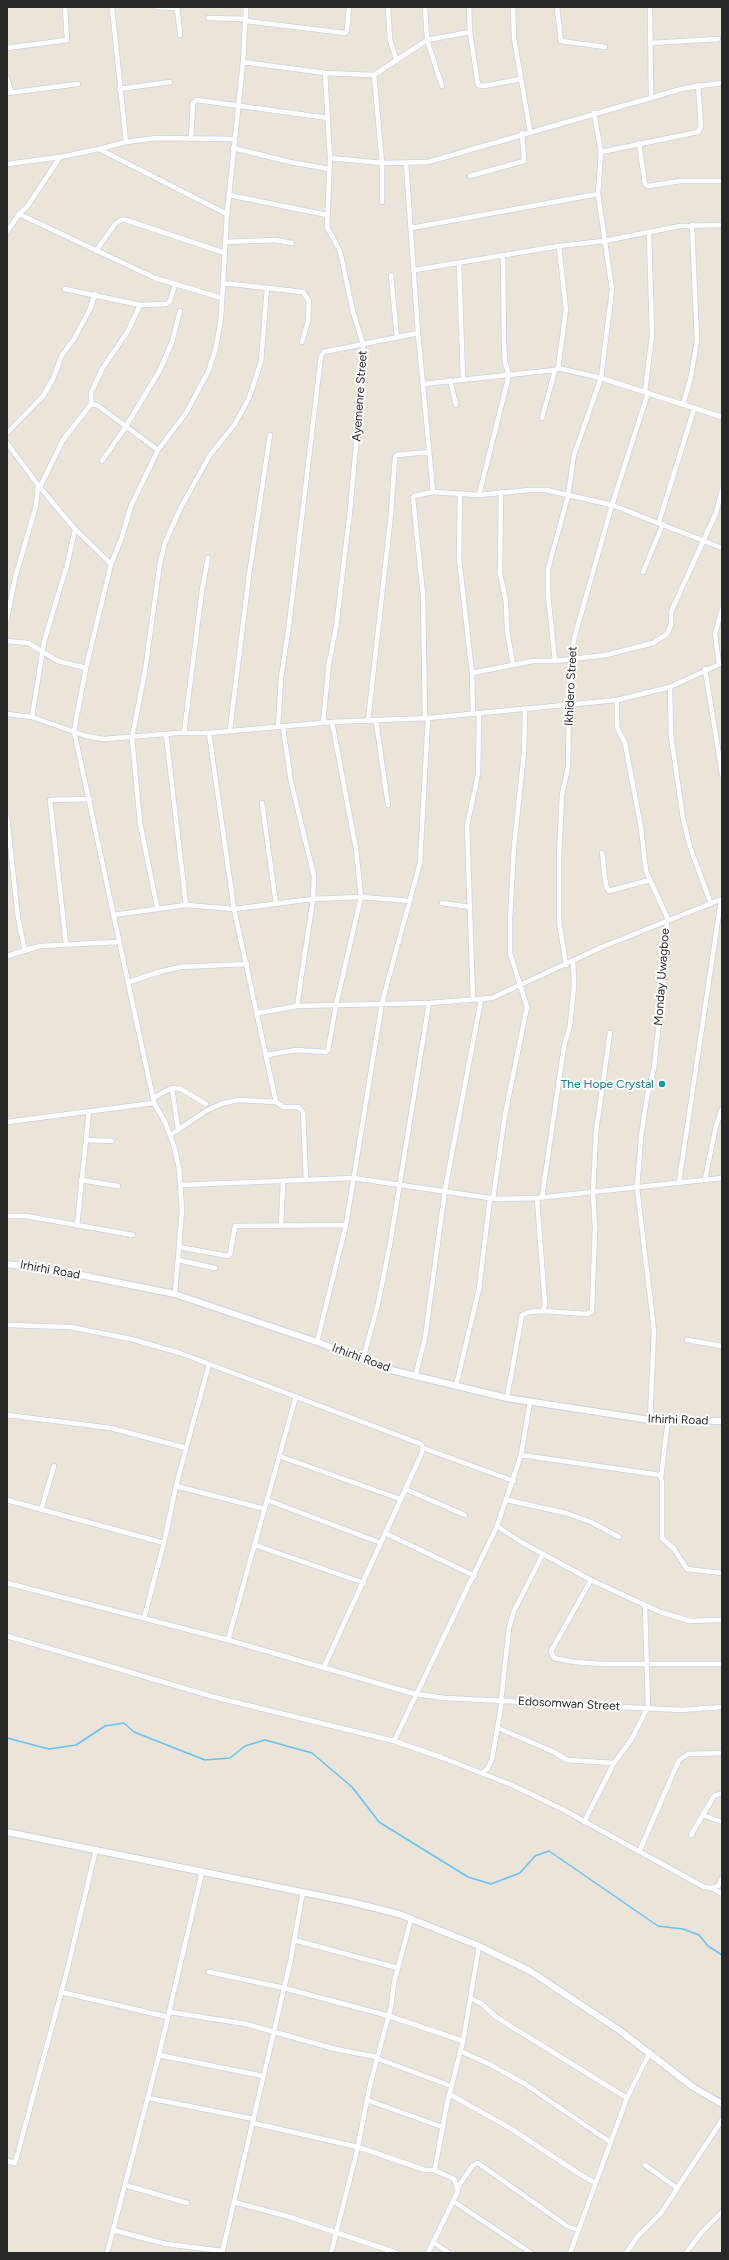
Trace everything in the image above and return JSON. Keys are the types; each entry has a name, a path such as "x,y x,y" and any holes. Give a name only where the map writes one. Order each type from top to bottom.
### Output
{"street":[{"path":"7,48 67,40 65,7"},
{"path":"112,7 119,89 126,142"},
{"path":"157,7 177,7 180,35"},
{"path":"176,1294 182,1210 179,1168 170,1134 154,1100 129,982 118,942 90,799 74,732 86,668 111,564 122,537 131,506 158,450 186,413 209,370 221,318 227,214 243,62 246,7"},
{"path":"208,18 246,20 343,34 347,30 349,7"},
{"path":"388,7 390,40 397,61"},
{"path":"425,7 427,40 442,86"},
{"path":"469,7 470,32 478,85 484,86 521,79"},
{"path":"512,7 514,38 530,131"},
{"path":"557,7 562,41 605,47"},
{"path":"650,7 651,98"},
{"path":"243,62 325,74 374,75 427,40 470,32"},
{"path":"651,44 718,39"},
{"name":"Ayemenre Street","path":"323,723 329,663 336,628 350,511 360,402 363,344 353,312 340,251 330,234 327,215 330,158 325,74"},
{"path":"374,75 382,163 382,202"},
{"path":"7,78 9,92 78,84"},
{"path":"119,89 170,82"},
{"path":"330,158 382,163 428,162 522,133 698,85 722,84"},
{"path":"601,152 698,132 701,126 698,85"},
{"path":"191,139 195,100 328,118"},
{"path":"555,661 548,595 548,569 568,496 574,455 601,378 612,290 598,194 601,152 594,113"},
{"path":"470,176 524,161 522,133"},
{"path":"7,164 60,157 126,142 171,137 191,139 234,139"},
{"path":"639,143 645,184 648,186 681,181 722,180"},
{"path":"233,148 290,162 329,169"},
{"path":"99,149 227,214"},
{"path":"7,232 19,214 27,207 60,157"},
{"path":"406,163 410,228 415,270 418,333 433,492"},
{"path":"410,228 598,194"},
{"path":"229,195 327,215"},
{"path":"19,214 124,265 175,285 222,298"},
{"path":"96,251 116,224 121,220 126,220 225,253"},
{"path":"415,270 459,264 559,246 604,241 692,225 722,225"},
{"path":"683,404 691,377 697,340 692,225"},
{"name":"Ikhidero Street","path":"566,965 559,921 559,864 562,795 568,767 569,705 572,694 571,659 574,639 646,392 652,335 649,232"},
{"path":"225,242 274,240 292,243"},
{"path":"542,418 556,369 566,310 559,246"},
{"path":"479,495 509,375 505,362 504,345 503,255"},
{"path":"459,264 463,379"},
{"path":"391,275 397,338"},
{"path":"223,283 303,292 307,295 309,301 308,321 302,342"},
{"path":"65,289 95,294 140,305 166,304 170,302 175,285"},
{"path":"157,908 140,823 132,738 165,543 180,509 210,454 235,424 249,398 261,362 267,288"},
{"path":"7,433 43,396 53,379 62,355 74,339 90,309 95,294"},
{"path":"7,619 15,578 36,506 39,486 63,440 91,404 91,394 102,369 128,331 140,305"},
{"path":"102,461 125,428 160,370 172,342 180,311"},
{"path":"297,1006 313,899 314,876 291,782 281,727 281,678 290,625 321,356 324,352 418,333"},
{"path":"424,384 556,369 601,378 722,417"},
{"path":"450,380 456,405"},
{"path":"91,404 97,405 125,428 158,450"},
{"path":"642,572 661,523 694,409"},
{"path":"230,730 249,575 270,435"},
{"path":"7,443 39,486 74,528 111,564"},
{"path":"368,721 391,514 395,457 397,455 429,452"},
{"path":"317,1342 346,1226 382,1003 419,869 422,846 427,718 423,594 414,496 433,492 479,495 501,492 546,490 612,505 722,548"},
{"path":"472,673 533,661 555,661 606,655 653,643 667,634 671,625 671,612 716,513 722,490"},
{"path":"501,492 500,573 506,602 508,631 513,664"},
{"path":"460,493 459,558 472,673 473,714"},
{"path":"32,717 42,650 67,565 75,530 74,528"},
{"path":"184,733 202,590 208,558"},
{"path":"7,714 32,717 74,732 104,739 132,738 166,734 209,733 332,722 427,718 525,710 617,700 670,687 720,663 715,634 722,610"},
{"path":"7,641 28,643 42,650 58,661 86,668"},
{"path":"705,669 722,774"},
{"path":"670,687 671,736 683,818 690,847 711,904"},
{"name":"Monday Uwagboe","path":"617,700 617,727 625,743 642,828 646,871 665,908 667,917 666,954 654,1068 647,1097 641,1137 637,1188 654,1330 650,1420"},
{"path":"456,1386 479,1289 505,1115 526,1019 527,1007 510,953 510,919 514,847 524,752 525,710"},
{"path":"472,999 467,826 478,775 479,714"},
{"path":"376,721 388,805"},
{"path":"267,1054 296,1050 326,1052 328,1050 336,1005 361,897 356,850 332,722"},
{"path":"209,733 234,909 258,1012 276,1102"},
{"path":"166,734 186,905"},
{"path":"66,944 50,800 90,799"},
{"path":"262,803 276,904"},
{"path":"7,817 18,918 25,951"},
{"path":"602,853 606,886 609,891 650,880"},
{"path":"113,915 186,905 234,909 313,899 361,897 410,901"},
{"path":"258,1012 297,1006 429,1003 472,999 481,1000 505,994 521,984 629,936 666,923 721,899"},
{"path":"679,1182 721,899"},
{"path":"442,903 470,907"},
{"path":"7,956 40,946 118,942"},
{"path":"543,1311 544,1298 539,1198 564,1046 570,1026 574,985 573,961"},
{"path":"129,982 180,967 247,964"},
{"path":"415,1376 425,1338 445,1190 481,1000"},
{"path":"363,1359 378,1304 390,1244 424,1046 429,1003"},
{"path":"507,1398 522,1315 529,1312 543,1311 587,1314 592,1311 595,1234 593,1192 596,1132 610,1033"},
{"path":"172,1088 178,1129"},
{"path":"7,1122 89,1111 154,1100 172,1088 182,1089 206,1104"},
{"path":"170,1134 206,1111 221,1104 238,1100 276,1102 284,1107 298,1106 303,1112 306,1180"},
{"path":"705,1179 716,1126 722,1109"},
{"path":"77,1226 89,1111"},
{"path":"86,1140 112,1141"},
{"path":"180,1185 353,1178 445,1190 492,1198 539,1198 722,1178"},
{"path":"81,1180 118,1186"},
{"path":"281,1226 283,1181"},
{"path":"7,1216 26,1216 133,1235"},
{"path":"179,1247 228,1256 230,1254 235,1226 346,1226"},
{"path":"178,1260 214,1268"},
{"name":"Irhirhi Road","path":"7,1264 81,1275 176,1294 415,1376 507,1398 650,1420 668,1419 722,1421"},
{"path":"7,1325 70,1327 131,1339 209,1364 415,1440 422,1444 423,1448 514,1481"},
{"path":"687,1340 722,1346"},
{"path":"144,1618 164,1543 176,1486 209,1364"},
{"path":"228,1640 296,1396"},
{"path":"394,1741 475,1576 497,1526 514,1481 521,1455 530,1402"},
{"path":"7,1415 111,1428 186,1448"},
{"path":"668,1419 661,1478 662,1538 674,1549 688,1569 722,1573"},
{"path":"324,1667 364,1583 380,1543 423,1448"},
{"path":"521,1455 657,1474 661,1478"},
{"path":"280,1456 400,1499"},
{"path":"41,1510 54,1466"},
{"path":"176,1486 265,1509"},
{"path":"405,1489 465,1515"},
{"path":"7,1500 164,1543"},
{"path":"267,1500 380,1543"},
{"path":"507,1500 566,1513 591,1522 619,1537"},
{"path":"497,1526 543,1554 591,1580 645,1606 690,1621 722,1620"},
{"path":"384,1534 475,1576"},
{"path":"255,1545 364,1583"},
{"path":"482,1774 488,1768 491,1761 498,1728 509,1628 514,1611 543,1554"},
{"path":"591,1580 551,1651 554,1658 574,1662 722,1664"},
{"name":"Edosomwan Street","path":"7,1583 228,1640 416,1694 502,1701 648,1707 681,1710 722,1707"},
{"path":"584,1822 614,1763 631,1740 648,1707 645,1606"},
{"path":"7,1636 214,1696 394,1741 526,1792 704,1887 712,1888 722,1894"},
{"path":"498,1728 553,1751 567,1760 614,1763"},
{"path":"639,1852 679,1760 688,1754 722,1753"},
{"path":"691,1835 714,1796 722,1793"},
{"path":"703,1815 722,1822"},
{"path":"7,1832 351,1902 411,1919 479,1946 530,1971 650,2052 693,2087 722,2104"},
{"path":"7,2161 15,2163 61,1992 96,1849"},
{"path":"107,2253 160,2055 202,1872"},
{"path":"712,1888 718,1886 722,1878"},
{"path":"113,2230 166,2244 222,2252 254,2121 284,1988 303,1892"},
{"path":"331,2253 335,2231 358,2147 367,2100 411,1919"},
{"path":"294,1940 398,1968"},
{"path":"435,2170 449,2094 463,2041 479,1946"},
{"path":"209,1972 284,1988 388,2016 463,2041"},
{"path":"61,1992 168,2017"},
{"path":"470,1998 482,2004 511,2027 627,2098"},
{"path":"170,2012 246,2024 335,2049 377,2058 451,2086"},
{"path":"460,2051 490,2064 525,2084 610,2142"},
{"path":"570,2253 627,2098 650,2052"},
{"path":"160,2055 263,2076"},
{"path":"449,2094 510,2128 578,2173 596,2183"},
{"path":"148,2098 254,2121 358,2147 425,2170 435,2170 454,2179 458,2187"},
{"path":"367,2100 442,2127"},
{"path":"626,2253 637,2237 654,2222 722,2120"},
{"path":"428,2253 453,2201 458,2187 473,2165 478,2163 504,2179 556,2218 578,2230"},
{"path":"645,2165 677,2188"},
{"path":"125,2186 187,2202"},
{"path":"453,2201 531,2253"},
{"path":"234,2202 335,2231 397,2253"},
{"path":"686,2253 701,2233 721,2214"},
{"path":"433,2242 449,2253"}],"waterway":[{"path":"7,1738 49,1749 76,1745 105,1726 124,1723 134,1732 205,1760 230,1758 245,1746 265,1740 312,1753 352,1787 379,1822 468,1877 491,1884 520,1873 535,1856 549,1851 658,1926 683,1929 699,1935 708,1946 722,1955"}],"place":[{"name":"The Hope Crystal","path":"662,1084"}]}
